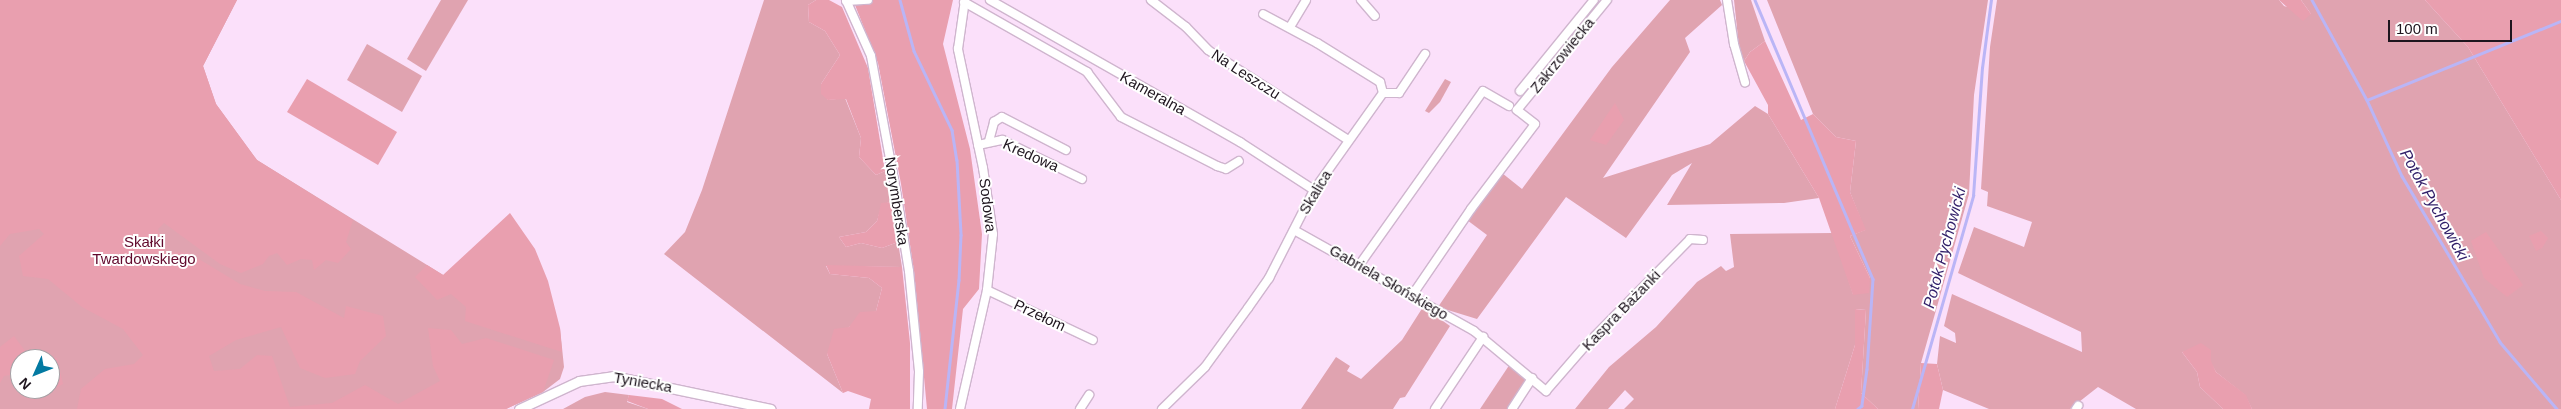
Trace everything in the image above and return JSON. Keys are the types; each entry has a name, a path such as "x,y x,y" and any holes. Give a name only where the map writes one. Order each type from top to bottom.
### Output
{"street":[{"path":"846,0 868,0"},
{"name":"Norymberska","path":"846,0 872,56 896,191 909,271 918,372 918,409"},
{"name":"Kameralna","path":"990,0 1240,142 1314,190"},
{"name":"Na Leszczu","path":"1150,0 1186,27 1208,50 1348,140"},
{"path":"1290,27 1306,0"},
{"path":"1361,0 1375,16"},
{"name":"Zakrzowiecka","path":"1520,91 1594,0"},
{"name":"Zakrzowiecka","path":"1413,294 1534,124 1517,110 1607,0"},
{"path":"1726,0 1734,44 1745,82"},
{"path":"964,1 1087,72 1121,117 1217,166 1226,169 1239,161"},
{"name":"Sodowa","path":"960,409 987,290 993,234 978,145 958,49 964,1"},
{"path":"1263,14 1290,27 1380,82 1383,93 1399,93 1425,54"},
{"path":"1360,264 1484,90 1509,106"},
{"name":"Skalica","path":"1162,409 1205,367 1269,278 1314,190 1383,93"},
{"path":"989,142 994,122 1002,117 1066,150"},
{"name":"Kredowa","path":"978,145 1002,140 1082,179"},
{"name":"Gabriela Słońskiego","path":"1294,230 1413,294 1483,337 1546,392"},
{"name":"Kaspra Bażanki","path":"1546,392 1586,345 1690,239 1702,240"},
{"name":"Przełom","path":"987,290 1093,340"},
{"path":"1436,409 1483,337"},
{"name":"Tyniecka","path":"519,409 579,381 613,376 771,409"},
{"path":"1512,409 1532,378"},
{"path":"1080,409 1089,395"}],"green space":[{"name":"Skałki Twardowskiego","path":"0,0 237,0 203,66 216,104 257,160 534,331 560,328 564,367 560,379 543,392 506,409 0,409"},
{"name":"Skałki Twardowskiego","path":"0,0 237,0 203,66 216,104 257,160 353,220 346,242 351,249 338,263 326,260 314,270 312,260 301,259 287,265 277,253 269,256 263,264 241,273 220,264 164,223 158,229 164,252 189,253 240,284 265,291 296,292 344,318 346,306 383,316 386,336 360,361 355,374 325,378 300,368 281,327 236,340 209,356 214,371 240,369 257,355 272,356 290,407 332,403 365,385 398,404 440,381 433,366 428,328 451,330 462,344 486,338 554,360 543,392 506,409 77,409 81,389 105,369 134,364 143,355 123,329 82,307 48,279 23,276 19,256 44,234 39,229 10,234 0,246"},
{"path":"441,0 468,0 426,71 407,59"},
{"path":"764,0 816,0 808,5 809,22 825,31 840,55 821,84 828,100 845,98 861,138 859,157 876,175 885,171 891,202 882,204 877,221 866,232 839,237 846,247 861,243 882,248 898,242 902,267 826,266 830,274 869,278 882,288 876,311 849,327 827,354 843,393 664,254 685,232 702,190"},
{"path":"816,0 829,0 842,7 868,68 885,171 876,175 859,157 861,138 846,99 828,100 821,94 821,84 840,55 825,31 809,22 808,5"},
{"path":"853,0 953,0 943,44 970,149 982,234 979,289 963,309 952,409 927,409 914,271 901,184 878,63"},
{"path":"1670,0 1720,0 1722,5 1685,38 1690,52 1603,178 1710,144 1755,106 1768,114 1819,198 1784,203 1667,205 1692,163 1672,175 1626,238 1566,197 1477,319 1438,307 1487,235 1467,220 1502,173 1522,189 1612,67"},
{"path":"1734,0 1751,0 1765,41 1750,52 1744,61 1739,47"},
{"path":"1767,0 1988,0 1974,95 1969,194 1921,363 1918,409 1878,409 1861,393 1866,310 1856,309 1855,345 1835,409 1624,409 1634,399 1625,390 1608,409 1575,409 1609,367 1656,327 1697,282 1721,266 1726,271 1734,267 1730,234 1833,233 1853,294 1870,278 1850,236 1865,230 1850,192 1856,141 1836,137 1813,114"},
{"path":"1997,0 2279,0 2284,6 2311,14 2301,0 2425,0 2468,47 2561,200 2561,409 2252,409 2245,395 2216,372 2210,361 2211,350 2182,352 2197,372 2200,387 2223,409 2136,409 2098,387 2070,409 1989,409 1943,390 1937,364 1940,336 1956,343 1955,333 1944,326 1952,294 2082,352 2081,332 1958,273 1974,227 2024,247 2032,222 1987,206 1988,192 1981,189 1990,47"},
{"path":"2279,0 2301,0 2311,14 2303,21"},
{"path":"2425,0 2561,0 2561,200 2468,47"},
{"path":"1765,41 1801,120 1813,114 1836,137 1856,141 1850,192 1866,230 1850,236 1870,278 1869,293 1853,295 1819,198 1768,114 1768,105 1744,61 1750,52"},
{"path":"367,44 422,76 402,112 347,80"},
{"path":"307,79 397,132 378,165 287,112"},
{"path":"1445,79 1451,82 1440,102 1429,113 1425,111"},
{"path":"1615,103 1624,120 1606,145 1590,140"},
{"path":"891,202 898,242 882,248 861,243 846,247 839,237 866,232 877,221 881,203"},
{"path":"510,213 535,249 548,281 560,328 562,352 465,321 466,307 451,294 437,300 415,277 427,265 443,275"},
{"path":"2541,231 2548,238 2542,248 2536,251 2529,236"},
{"path":"2486,232 2523,285 2507,297 2484,278 2471,241"},
{"path":"826,265 902,267 910,343 910,409 869,409 871,399 848,391 843,393 827,354 834,329 849,327 860,312 876,311 882,288 869,278 830,274"},
{"path":"1423,307 1450,326 1405,397 1400,398 1393,409 1301,409 1336,357 1350,366 1347,371 1361,379 1402,340"},
{"path":"1855,309 1866,310 1861,393 1878,409 1835,409 1855,345"},
{"path":"14,336 24,349 10,349 10,375 4,376 0,383 0,347"},
{"path":"2201,343 2211,350 2211,361 2216,372 2246,395 2252,409 2223,409 2200,387 2197,372 2182,352"},
{"path":"1921,363 1937,364 1943,390 1939,409 1918,409"},
{"path":"1510,364 1527,380 1508,409 1480,409"},
{"path":"60,371 63,384 60,386"},
{"path":"605,392 629,395 627,402 648,409 563,409 585,397"},
{"path":"629,395 662,399 682,409 648,409 627,401"}],"waterway":[{"path":"900,0 914,51 952,130 957,160 961,235 959,280 945,409"},
{"path":"1755,0 1873,279 1867,369 1862,406 1858,409"},
{"name":"Potok Pychowicki","path":"1912,409 1973,196 1982,68 1991,0"},
{"name":"Potok Pychowicki","path":"2312,0 2367,100 2402,176 2500,342 2557,409"},
{"path":"2367,100 2561,21"}]}
